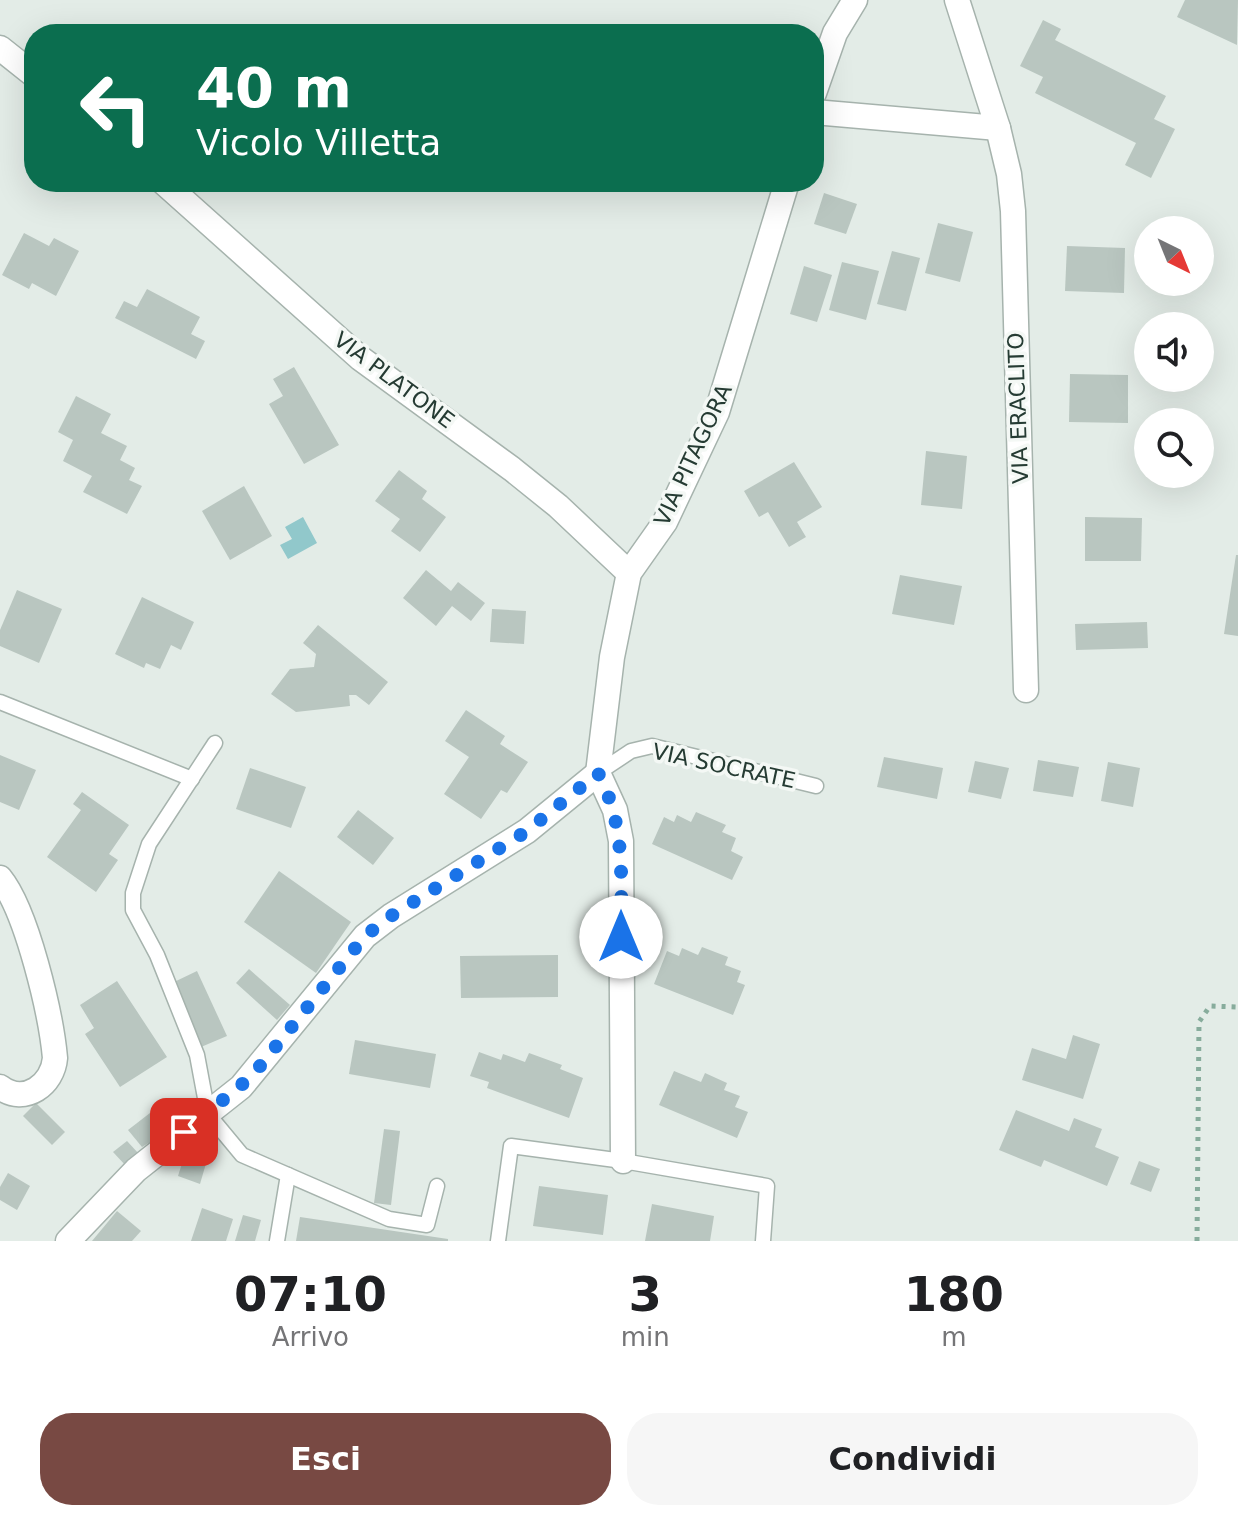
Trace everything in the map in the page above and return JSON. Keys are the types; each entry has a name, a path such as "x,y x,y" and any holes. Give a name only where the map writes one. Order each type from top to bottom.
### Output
{"street":[{"path":"824,64 835,33 855,0"},
{"name":"VIA ERACLITO","path":"957,0 998,128 1012,202 1026,690"},
{"path":"0,48 24,67"},
{"path":"824,113 998,128"},
{"name":"VIA PLATONE","path":"174,192 360,358 512,469 568,514 629,573"},
{"name":"VIA PITAGORA","path":"598,773 612,657 629,573 665,522 717,412 784,192"},
{"path":"68,1241 136,1170 252,1076 365,936 391,916 527,831 598,773 615,810 621,841 623,1161"},
{"path":"0,878 16,903 25,930 55,1058 53,1074 39,1089 23,1094 2,1093"}],"lane":[{"path":"0,702 192,779"},
{"path":"215,743 149,844 133,893 133,910 157,955 197,1055 208,1114 242,1155 389,1219 427,1225 437,1186"},
{"name":"VIA SOCRATE","path":"598,773 631,751 652,746 816,786"},
{"path":"498,1241 511,1146 623,1161 767,1186 763,1241"},
{"path":"277,1241 288,1175"}],"path":[{"path":"1197,1241 1199,1022 1210,1006 1238,1007"}],"water":[{"path":"303,517 317,543 288,559 280,545 292,539 285,527"}],"building":[{"path":"1185,0 1238,0 1237,45 1177,17"},
{"path":"1043,20 1061,29 1055,40 1166,96 1154,119 1175,129 1151,178 1125,165 1136,143 1035,93 1043,77 1020,66"},
{"path":"824,193 857,204 846,234 814,224"},
{"path":"938,223 973,232 960,282 925,273"},
{"path":"24,233 49,246 54,238 79,251 56,296 32,283 29,289 2,275"},
{"path":"1067,246 1125,248 1124,293 1065,291"},
{"path":"892,251 920,258 906,311 877,304"},
{"path":"842,262 879,271 866,320 829,310"},
{"path":"804,266 832,275 817,322 790,314"},
{"path":"147,289 200,317 191,334 205,341 196,359 115,318 124,301 137,307"},
{"path":"294,367 339,445 304,464 269,404 283,396 273,379"},
{"path":"1070,374 1128,375 1128,423 1069,422"},
{"path":"76,396 111,414 101,433 127,446 120,460 135,468 129,480 142,486 127,514 83,492 92,476 63,461 73,440 58,432"},
{"path":"926,451 967,456 962,509 921,505"},
{"path":"794,462 822,507 797,522 806,537 789,547 768,512 759,517 744,491"},
{"path":"399,470 427,491 422,499 446,517 420,552 391,531 400,519 375,501"},
{"path":"244,486 272,536 230,560 202,511"},
{"path":"1085,517 1142,518 1141,561 1085,561"},
{"path":"1238,555 1238,636 1224,634"},
{"path":"426,570 451,591 458,582 485,603 471,621 452,606 436,626 403,598"},
{"path":"900,575 962,586 954,625 892,614"},
{"path":"17,590 62,609 39,663 0,646 0,630"},
{"path":"142,597 194,622 181,650 171,645 160,669 146,663 144,668 115,654"},
{"path":"492,609 526,611 524,644 490,642"},
{"path":"1147,622 1148,648 1076,650 1075,624"},
{"path":"318,625 388,682 369,705 356,695 349,695 350,706 296,712 271,694 290,669 314,667 316,654 303,643"},
{"path":"466,710 505,736 500,744 528,762 507,793 501,790 481,819 444,794 469,757 445,741"},
{"path":"0,755 36,770 19,810 0,802"},
{"path":"884,757 943,768 937,799 877,787"},
{"path":"1038,760 1079,767 1073,797 1033,791"},
{"path":"975,761 1009,768 1001,799 968,792"},
{"path":"1108,762 1140,768 1133,807 1101,801"},
{"path":"250,768 306,787 291,828 236,809"},
{"path":"82,792 129,825 109,854 118,860 96,892 47,857 81,810 73,804"},
{"path":"358,810 394,838 373,865 337,837"},
{"path":"696,812 726,825 722,832 736,838 731,851 743,857 732,880 652,844 664,817 674,822 677,815 691,822"},
{"path":"279,871 351,922 316,973 244,922"},
{"path":"702,947 728,957 725,965 741,971 737,982 745,985 733,1015 654,984 667,951 679,956 682,948 698,955"},
{"path":"558,955 558,997 461,998 460,956"},
{"path":"249,969 290,1005 277,1020 236,983"},
{"path":"197,971 227,1036 201,1047 172,983"},
{"path":"117,981 167,1057 120,1087 85,1034 94,1028 80,1005"},
{"path":"1073,1035 1100,1044 1083,1099 1022,1080 1032,1048 1066,1059"},
{"path":"355,1040 436,1054 430,1088 349,1074"},
{"path":"479,1052 501,1060 503,1054 525,1062 529,1053 562,1065 560,1069 583,1078 569,1118 487,1088 489,1082 470,1076"},
{"path":"674,1071 701,1082 705,1073 727,1083 724,1090 740,1096 735,1107 748,1112 737,1138 659,1105"},
{"path":"36,1103 65,1132 52,1145 23,1116"},
{"path":"1016,1110 1069,1131 1074,1118 1102,1129 1095,1147 1119,1157 1107,1186 1044,1160 1041,1167 999,1150"},
{"path":"150,1113 166,1132 142,1147 128,1130"},
{"path":"384,1129 400,1131 391,1205 374,1203"},
{"path":"127,1141 139,1154 126,1166 113,1152"},
{"path":"185,1154 207,1160 200,1184 178,1176"},
{"path":"1139,1161 1160,1169 1151,1192 1130,1184"},
{"path":"8,1173 30,1186 17,1210 0,1200 0,1187"},
{"path":"539,1186 608,1195 603,1235 533,1226"},
{"path":"652,1204 714,1216 710,1241 645,1241"},
{"path":"202,1208 233,1219 226,1241 191,1241"},
{"path":"117,1211 141,1231 132,1241 92,1241"},
{"path":"243,1215 261,1220 255,1241 235,1241"},
{"path":"300,1217 448,1239 448,1241 296,1241"}],"route":[{"path":"184,1132 252,1076 340,963 365,936 391,916 527,831 598,773 608,791 620,832 621,937"}]}
